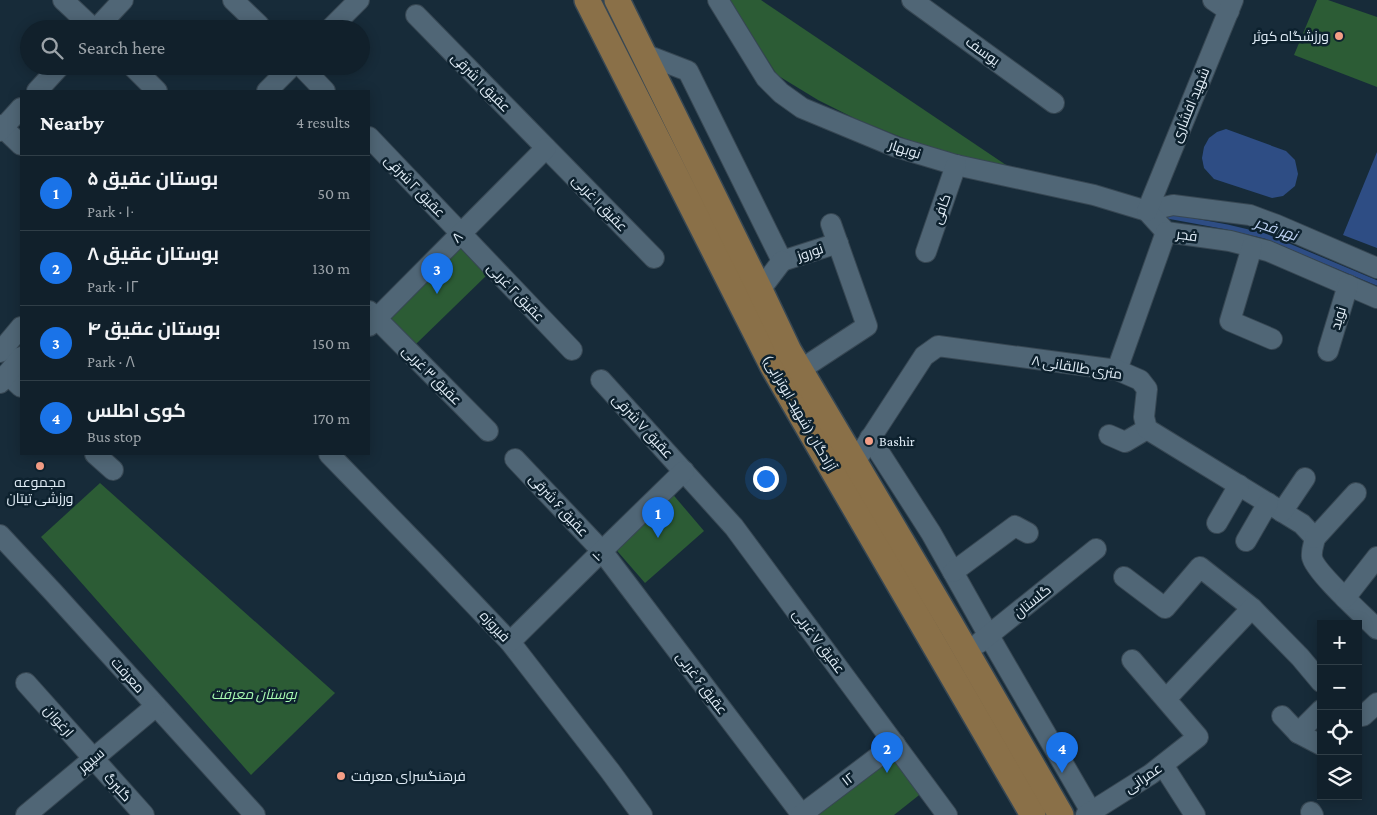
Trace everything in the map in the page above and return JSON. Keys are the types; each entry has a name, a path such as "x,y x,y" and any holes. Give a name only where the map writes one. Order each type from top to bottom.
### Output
{"main road":[{"name":"آزادگان (شهید ابوترابی)","path":"587,0 773,367 1033,815"},
{"name":"آزادگان (شهید ابوترابی)","path":"617,0 789,351 1061,815"}],"street":[{"path":"63,0 85,20"},
{"path":"103,20 122,0"},
{"path":"234,0 254,20"},
{"path":"339,20 359,0"},
{"name":"نوبهار","path":"718,0 766,78 781,93 802,108 896,147 956,165 1094,195 1147,211"},
{"name":"یوسف","path":"912,0 1054,102"},
{"name":"شهید افشاری","path":"1147,211 1225,4"},
{"name":"عقیق ۱ شرقی","path":"416,16 546,148"},
{"path":"644,54 688,70 782,262 760,290"},
{"path":"38,90 52,75"},
{"path":"141,75 156,90"},
{"path":"268,90 283,75"},
{"path":"310,75 324,90"},
{"path":"20,109 1,128 20,144"},
{"name":"عقیق ۲ شرقی","path":"370,138 460,234"},
{"name":"۸","path":"371,318 460,234 546,148"},
{"name":"عقیق ۱ غربی","path":"546,148 654,258"},
{"name":"کافی","path":"926,252 956,165"},
{"name":"فجر","path":"1377,268 1250,215 1173,205 1147,211 1166,232 1230,241 1268,251 1377,298"},
{"path":"800,370 867,326 831,224"},
{"path":"1117,370 1166,232"},
{"name":"عقیق ۲ غربی","path":"460,234 572,350"},
{"name":"نوروز","path":"782,262 838,243"},
{"path":"1252,247 1230,321 1272,339"},
{"name":"نوید","path":"1328,351 1348,285"},
{"name":"عقیق ۳ غربی","path":"371,318 488,431"},
{"path":"0,352 20,328"},
{"name":"۸ متری طالقانی","path":"855,462 924,356 938,346 1117,370 1140,380 1147,389 1144,417 1147,429"},
{"path":"9,381 20,359"},
{"name":"عقیق ۷ شرقی","path":"601,380 684,471"},
{"path":"1109,435 1125,442 1147,429 1302,524 1315,538"},
{"path":"870,438 954,572 1090,814"},
{"path":"96,455 113,470"},
{"name":"فیروزه","path":"330,455 510,642 642,815"},
{"name":"عقیق ۶ شرقی","path":"515,459 602,551"},
{"name":"۱۰","path":"510,642 684,471"},
{"name":"عقیق ۷ غربی","path":"684,471 734,527 947,815"},
{"path":"1246,541 1305,478"},
{"path":"1217,523 1239,485"},
{"path":"1356,492 1315,538 1312,558 1318,569 1345,598 1375,623"},
{"path":"954,572 1015,526 1028,533"},
{"name":"معرفت","path":"0,535 255,815"},
{"name":"گلستان","path":"967,653 1096,548"},
{"name":"عقیق ۶ غربی","path":"602,551 802,815"},
{"path":"1345,598 1377,557"},
{"path":"1124,577 1165,608 1200,567 1252,608 1317,677"},
{"path":"1132,660 1166,699 1252,608"},
{"name":"ارغوان","path":"26,683 93,759"},
{"name":"عمرانی","path":"1090,814 1151,774 1198,737 1166,699"},
{"path":"1362,716 1377,704"},
{"name":"سپهر","path":"26,815 156,706"},
{"path":"1298,733 1317,714"},
{"path":"1282,716 1298,733 1317,743"},
{"name":"۱۲","path":"802,815 895,744"},
{"name":"گلبرگ","path":"93,759 144,815"},
{"path":"1163,765 1195,815"}],"green space":[{"path":"730,0 761,0 1012,169 933,150 856,119 818,100 777,75"},
{"name":"ورزشگاه کوثر","path":"1317,0 1328,0 1377,17 1377,87 1294,55"},
{"path":"457,242 488,274 416,344 386,314"},
{"name":"بوستان معرفت","path":"100,483 335,693 251,775 41,537"},
{"path":"670,491 704,531 645,583 612,545"},
{"path":"892,754 923,792 894,815 815,815"}],"water":[{"path":"1226,129 1286,151 1295,160 1298,174 1295,186 1283,196 1272,198 1214,179 1204,168 1202,158 1204,147 1209,138 1217,132"},
{"path":"1377,152 1377,248 1343,235"}],"waterway":[{"name":"نهر فجر","path":"1162,215 1265,236 1377,283"}],"place":[{"name":"ورزشگاه کوثر","path":"1339,36"},
{"name":"بوستان عقیق ۴","path":"437,294"},
{"name":"Bashir","path":"869,441"},
{"name":"مجموعه ورزشی تیتان","path":"40,466"},
{"name":"بوستان عقیق ۵","path":"658,538"},
{"name":"بوستان عقیق ۸","path":"887,773"},
{"name":"کوی اطلس","path":"1062,773"},
{"name":"فرهنگسرای معرفت","path":"341,776"}]}
